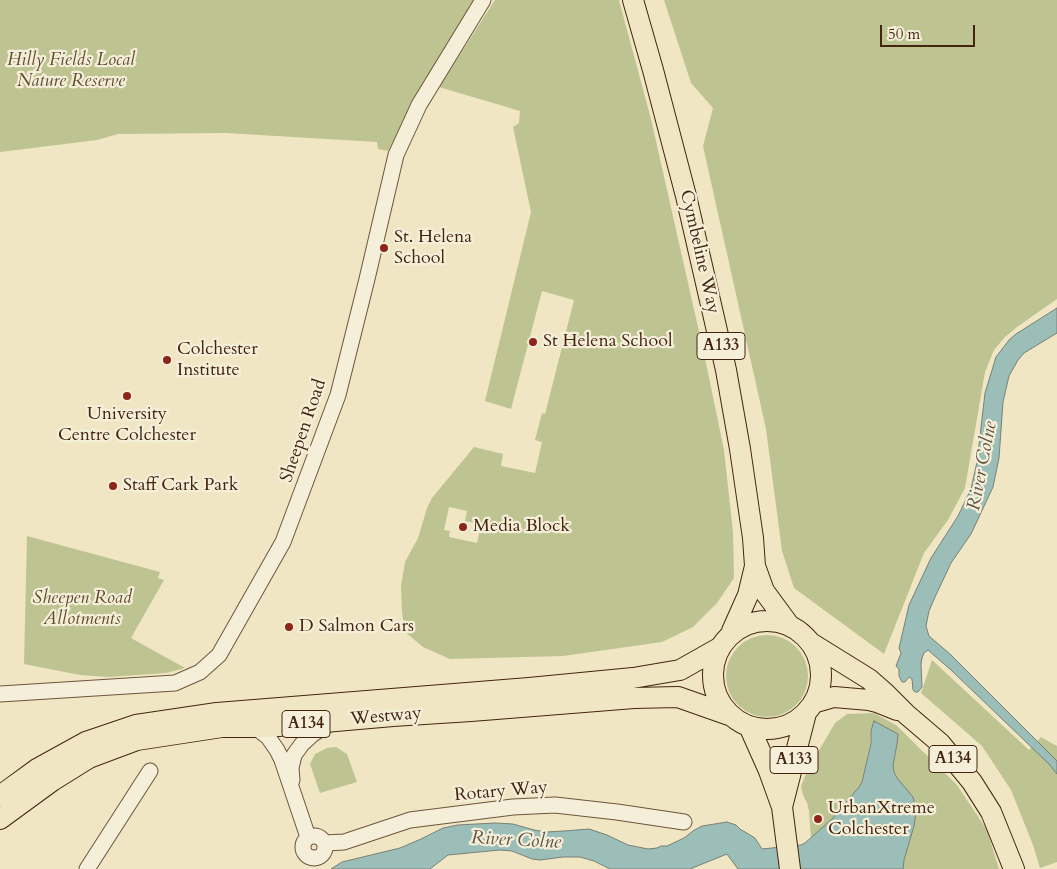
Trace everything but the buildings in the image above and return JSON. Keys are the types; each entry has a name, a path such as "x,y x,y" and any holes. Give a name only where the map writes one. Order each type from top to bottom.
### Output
{"main road":[{"name":"Cymbeline Way","path":"633,0 654,70 686,196 724,361 740,449 753,538 755,566"},
{"name":"A133","path":"755,566 764,591 790,625"},
{"name":"A133","path":"732,631 748,595 755,566"},
{"path":"732,631 750,623 761,621 790,625"},
{"name":"A134","path":"790,625 805,635 811,643 818,656 821,668 820,688 810,708"},
{"name":"A134","path":"732,631 719,648 713,675 714,686 724,708 740,721 760,729 780,728 795,721 810,708 834,697 878,702 906,714"},
{"name":"A134","path":"811,643 869,679 940,743 972,782 991,812 1014,869"},
{"name":"Westway","path":"0,796 37,768 86,742 136,725 217,713 633,678 680,670 719,648"},
{"name":"Westway","path":"0,819 88,758 137,740 222,727 267,727 634,698 678,697 740,721"},
{"path":"793,766 822,715 837,701 846,698"},
{"path":"706,707 735,732 769,771"},
{"name":"A133","path":"782,807 794,755 810,708"},
{"name":"A133","path":"740,721 769,771 782,807 790,869"}],"street":[{"name":"Sheepen Road","path":"0,694 176,683 200,672 219,655 283,542 338,394 396,155 419,105 483,0"},
{"path":"293,792 291,768 294,755 313,734 332,722"},
{"path":"255,727 268,737 277,750 293,792"},
{"path":"87,869 150,771"},
{"name":"Rotary Way","path":"293,792 307,835 303,849 310,858 320,856 325,850 324,843 344,842 410,820 513,807 555,805 684,822"}],"green space":[{"name":"Hilly Fields Local Nature Reserve","path":"0,0 475,0 388,151 378,149 377,142 226,133 118,134 97,140 0,152"},
{"name":"St Helena School","path":"495,0 619,0 651,119 705,358 724,450 733,532 734,578 717,603 693,627 662,642 563,656 450,659 423,647 405,632 401,586 405,562 418,538 432,498 474,447 503,454 501,466 535,473 542,442 535,440 542,413 545,414 574,300 542,291 511,409 485,401 531,212 513,127 519,123 520,111 439,87","holes":["449,507 467,511 465,521 481,524 477,543 449,537 450,531 444,530"]},
{"path":"664,0 1057,0 1057,299 1017,327 994,350 985,372 965,488 948,520 924,553 884,654 794,588 782,551 766,429 703,146 713,108 691,83"},
{"name":"Sheepen Road Allotments","path":"27,536 160,572 158,578 164,580 131,638 185,668 166,673 109,677 80,675 24,664"},
{"path":"767,635 783,638 796,647 805,660 808,676 805,692 796,705 783,714 767,717 751,714 738,705 729,692 726,676 729,660 738,647 751,638"},
{"path":"932,660 1029,750 1041,737 1057,746 1057,862 1040,868 1011,790 982,746 921,693"},
{"path":"874,713 896,725 957,785 987,830 999,869 903,869 911,837 893,765 898,734 874,722 862,782 833,819 811,838 809,811 801,786 808,769 835,723 847,714"},
{"path":"336,747 347,754 357,782 320,793 310,764 315,754 327,748"}],"water":[{"name":"River Colne","path":"1057,308 1057,333 1024,353 1009,376 1003,402 999,458 993,487 971,534 951,563 929,611 926,626 929,636 950,654 1057,761 1057,774 1049,764 928,650 922,658 922,687 918,692 913,690 912,679 909,677 905,682 902,682 899,676 899,669 896,666 901,653 899,648 909,605 931,558 958,516 971,489 977,462 985,393 996,357 1016,334"},
{"name":"River Colne","path":"874,721 898,734 893,765 894,772 914,801 916,812 914,826 903,869 738,869 727,854 690,869 610,869 580,857 540,860 512,851 500,850 448,855 430,869 331,869 342,862 400,848 443,828 458,825 495,823 513,824 546,832 589,829 628,845 648,849 667,846 702,826 727,822 736,825 755,838 762,849 801,845 832,819 862,782"}],"place":[{"name":"St. Helena School","path":"384,248"},
{"name":"St Helena School","path":"533,342"},
{"name":"Colchester Institute","path":"167,360"},
{"name":"University Centre Colchester","path":"127,396"},
{"name":"Staff Cark Park","path":"113,486"},
{"name":"Media Block","path":"463,527"},
{"name":"D Salmon Cars","path":"289,627"},
{"name":"UrbanXtreme Colchester","path":"818,819"}]}
